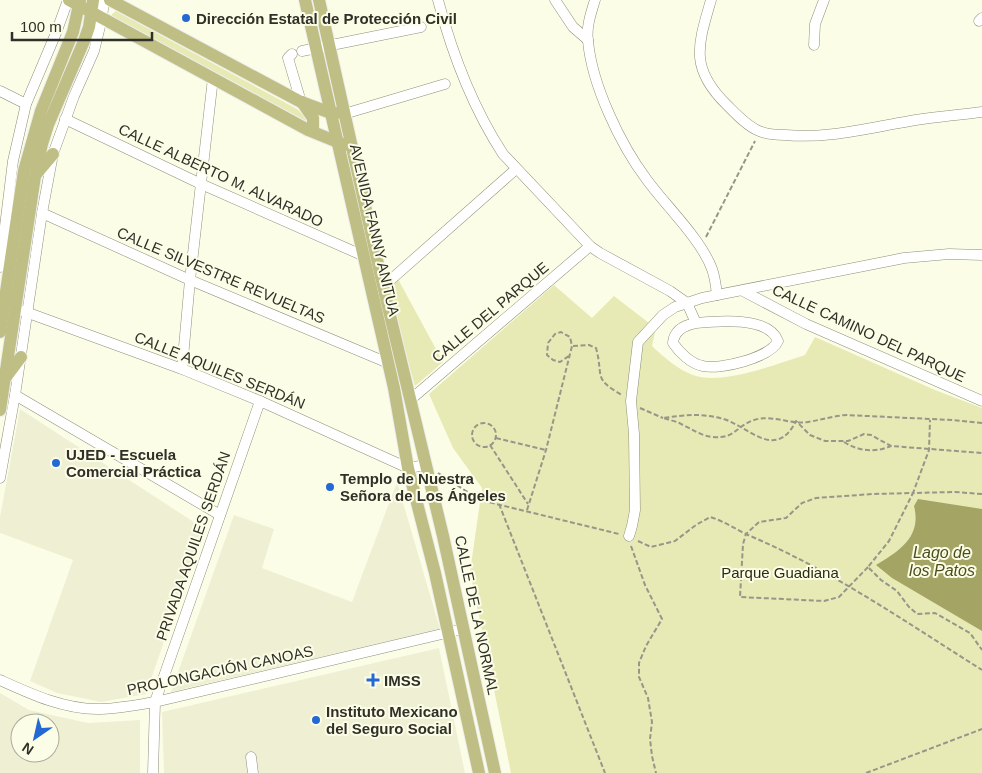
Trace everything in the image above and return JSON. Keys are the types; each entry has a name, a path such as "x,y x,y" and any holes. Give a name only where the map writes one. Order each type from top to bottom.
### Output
{"main road":[{"path":"110,0 301,102 336,115"},
{"name":"AVENIDA FANNY ANITUA","path":"305,0 322,46"},
{"name":"AVENIDA FANNY ANITUA","path":"319,0 322,46 336,115 383,286 426,465"},
{"path":"0,410 5,379 7,304 24,171 41,111 73,32 74,1 95,10 213,78 310,129 345,145"},
{"path":"0,332 42,144 95,10"},
{"path":"301,102 313,118 310,129"},
{"path":"310,129 336,115"},
{"name":"AVENIDA FANNY ANITUA","path":"345,145 364,256 394,388 408,468"},
{"path":"35,176 53,154"},
{"path":"5,379 22,357"},
{"path":"394,388 400,396 410,400"},
{"name":"CALLE DE LA NORMAL","path":"426,465 495,773"},
{"name":"CALLE DE LA NORMAL","path":"408,468 435,573 479,773"}],"street":[{"path":"0,478 22,357 42,214 53,154 65,119 94,51 95,10 104,0"},
{"path":"438,0 455,55 476,105 493,139 503,154 590,246 687,302 696,323"},
{"path":"555,0 573,27 588,40"},
{"path":"595,0 588,28 588,40 598,83 615,128 646,179 700,248 712,269 717,295"},
{"path":"711,0 700,43 700,61 704,76 718,96 745,121 760,131 802,137 845,134 909,122 982,112"},
{"path":"814,45 815,24 824,0"},
{"path":"0,267 13,161 26,104 56,33 74,1"},
{"path":"301,102 288,58 297,53 322,46 421,27"},
{"path":"182,369 213,78"},
{"path":"336,115 445,84"},
{"path":"0,91 26,104"},
{"name":"CALLE ALBERTO M. ALVARADO","path":"65,119 201,184 364,256"},
{"path":"373,295 516,169"},
{"name":"CALLE SILVESTRE REVUELTAS","path":"42,214 190,280 388,364"},
{"name":"CALLE DEL PARQUE","path":"410,400 590,246"},
{"path":"628,536 635,510 634,434 631,401 638,342 663,315 687,302 904,258 949,254 982,255"},
{"name":"CALLE CAMINO DEL PARQUE","path":"743,291 806,324 982,401"},
{"name":"CALLE AQUILES SERDÁN","path":"7,304 182,369 260,401 408,468"},
{"path":"721,321 762,326 774,333 778,341 774,348 756,358 713,367 701,366 691,361 672,342 674,336 682,328 696,323 721,321"},
{"path":"15,395 220,515"},
{"name":"PRIVADA AQUILES SERDÁN","path":"154,773 155,702 260,401"},
{"path":"408,468 426,465"},
{"name":"PROLONGACIÓN CANOAS","path":"0,680 34,696 66,705 95,709 116,708 155,702 463,630"},
{"path":"251,757 254,773"}],"path":[{"path":"700,248 760,131"},
{"path":"527,510 546,450 572,346 570,337 561,332 555,334 548,343 547,354 553,360 560,362 569,356"},
{"path":"572,346 589,345 596,348 600,380 604,385 640,408 681,424 699,434 712,437 727,438 747,422 761,418 808,422 830,416 846,415 982,424"},
{"path":"663,418 701,414 732,422 740,428 771,440 780,439 787,435 796,421 810,435 818,439 844,442 852,447 866,450 880,451 891,446"},
{"path":"930,420 929,450 913,493 888,541 866,571 853,581 840,598 824,600 740,597 742,544 746,534 759,522 786,518 802,503 811,500 873,494 913,493 955,492 982,494"},
{"path":"484,423 491,425 496,431 496,438 490,445 483,446 474,440 473,432 477,426 484,423"},
{"path":"844,442 864,434 871,435 891,446 982,453"},
{"path":"496,438 546,450"},
{"path":"490,445 529,505"},
{"path":"426,465 480,500 628,536 651,547 675,541 710,517 726,522 850,587 982,670"},
{"path":"500,504 605,773"},
{"path":"628,536 632,554 662,619 646,646 639,663 639,677 648,698 652,722 650,739 656,773"},
{"path":"868,567 881,580 897,591 917,614 935,613 970,633 982,650"},
{"path":"866,773 982,729"}],"shaded area":[{"path":"20,409 203,528 146,694 101,702 57,693 30,681 73,560 0,533 0,517"},
{"path":"397,482 440,629 171,692 234,515 274,529 262,568 352,602"},
{"name":"IMSS","path":"439,648 465,773 164,773 162,712"},
{"path":"0,693 29,710 43,713 10,713 10,763 60,763 60,717 88,723 140,720 140,773 0,773"}],"green space":[{"path":"116,11 297,109 307,118 305,122 112,21 112,14"},
{"path":"398,279 443,362 415,386 387,289"},
{"name":"Parque Guadiana","path":"554,285 592,318 614,296 649,323 655,332 652,346 666,359 693,375 705,378 718,378 764,368 805,355 815,337 935,390 982,408 982,773 511,773 470,572 482,488 453,448 429,394"}],"water":[{"name":"Lago de los Patos","path":"918,499 982,509 982,631 892,578 876,565 893,554 912,535 916,517 914,506"}],"place":[{"name":"Dirección Estatal de Protección Civil","path":"186,18"},
{"name":"UJED - Escuela Comercial Práctica","path":"56,463"},
{"name":"Templo de Nuestra Señora de Los Ángeles","path":"330,487"},
{"name":"IMSS","path":"373,680"},
{"name":"Instituto Mexicano del Seguro Social","path":"316,720"}]}
